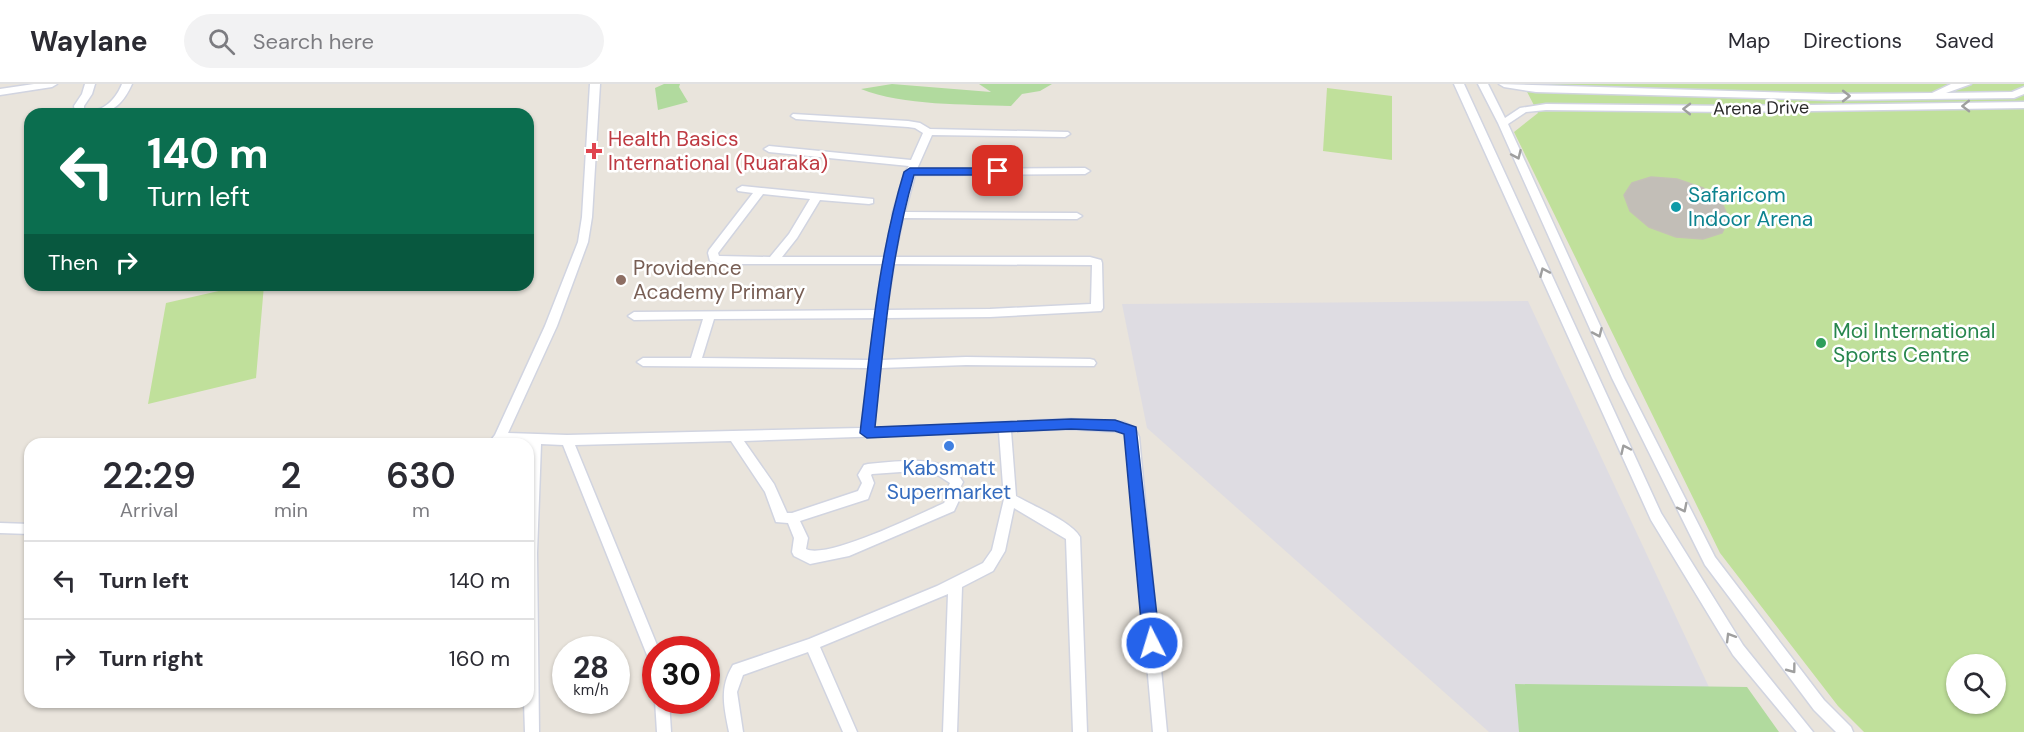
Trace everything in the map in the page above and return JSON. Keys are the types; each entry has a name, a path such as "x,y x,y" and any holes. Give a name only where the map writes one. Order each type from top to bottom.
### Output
{"street":[{"path":"0,92 52,84"},
{"path":"79,108 90,84"},
{"path":"110,108 117,104 127,84"},
{"path":"498,438 551,326 583,242 587,217 596,84"},
{"path":"1459,84 1656,516 1738,650 1806,732"},
{"path":"1483,84 1503,123 1618,378 1710,561 1819,705 1846,732"},
{"name":"Arena Drive","path":"1503,84 1536,89 1697,94 1933,96 2014,95 2024,90"},
{"path":"1933,96 1945,89 1966,84"},
{"name":"Arena Drive","path":"1503,123 1515,113 1523,110 1546,107 1733,109 2024,105"},
{"path":"796,116 908,124 928,132 1065,134"},
{"path":"867,433 888,261 897,215 911,168 928,132"},
{"path":"769,149 911,168 1085,171"},
{"path":"742,189 869,201"},
{"path":"634,316 882,312 990,313 1093,310 1097,308 1097,264 1090,261 722,260 712,256 760,191"},
{"path":"773,260 793,236 817,196"},
{"path":"897,215 1077,216"},
{"path":"695,363 710,315"},
{"path":"643,362 1090,363"},
{"path":"534,461 535,438 567,440 867,433 1071,424 1115,426 1131,431 1160,732"},
{"path":"736,732 729,694 730,680 738,670 812,644 955,584 983,570 994,558 1010,499 1005,427"},
{"path":"734,435 775,496 781,509 781,518 792,518 863,495 868,483 864,475 868,470 931,468 942,471 957,482 950,495 955,496 949,507 831,555 810,558 799,552 801,538 792,518"},
{"path":"567,440 646,636"},
{"path":"1010,499 1037,517 1069,532 1073,537 1080,732"},
{"path":"0,528 24,529"},
{"path":"950,732 955,584"},
{"path":"812,644 850,732"},
{"path":"532,708 532,732"},
{"path":"663,714 664,732"}],"shaded area":[{"path":"1528,301 1730,732 1489,732 1147,428 1122,304"}],"green space":[{"path":"664,84 680,84 679,87 688,102 658,110 655,88"},
{"path":"892,84 991,92 979,84 1052,84 1040,91 1022,94 1011,106 896,99 861,89"},
{"name":"Moi International Sports Centre","path":"1523,84 2024,84 2024,732 1864,732 1838,706 1720,553 1514,132 1538,113"},
{"path":"1327,88 1392,96 1392,160 1323,151"},
{"path":"219,291 263,291 256,378 148,404 166,303"},
{"path":"1515,684 1747,687 1779,732 1519,732"}],"building":[{"name":"Safaricom Indoor Arena","path":"1651,177 1677,179 1703,188 1722,203 1729,219 1722,233 1703,239 1676,237 1649,227 1630,211 1624,195 1632,183"}],"place":[{"name":"Health Basics International (Ruaraka)","path":"594,151"},
{"name":"Safaricom Indoor Arena","path":"1676,207"},
{"name":"Providence Academy Primary","path":"621,280"},
{"name":"Moi International Sports Centre","path":"1821,343"},
{"name":"Kabsmatt Supermarket","path":"949,446"}],"route":[{"path":"998,171 910,172 897,215 888,261 867,433 1071,424 1124,427 1131,431 1152,643"}]}
